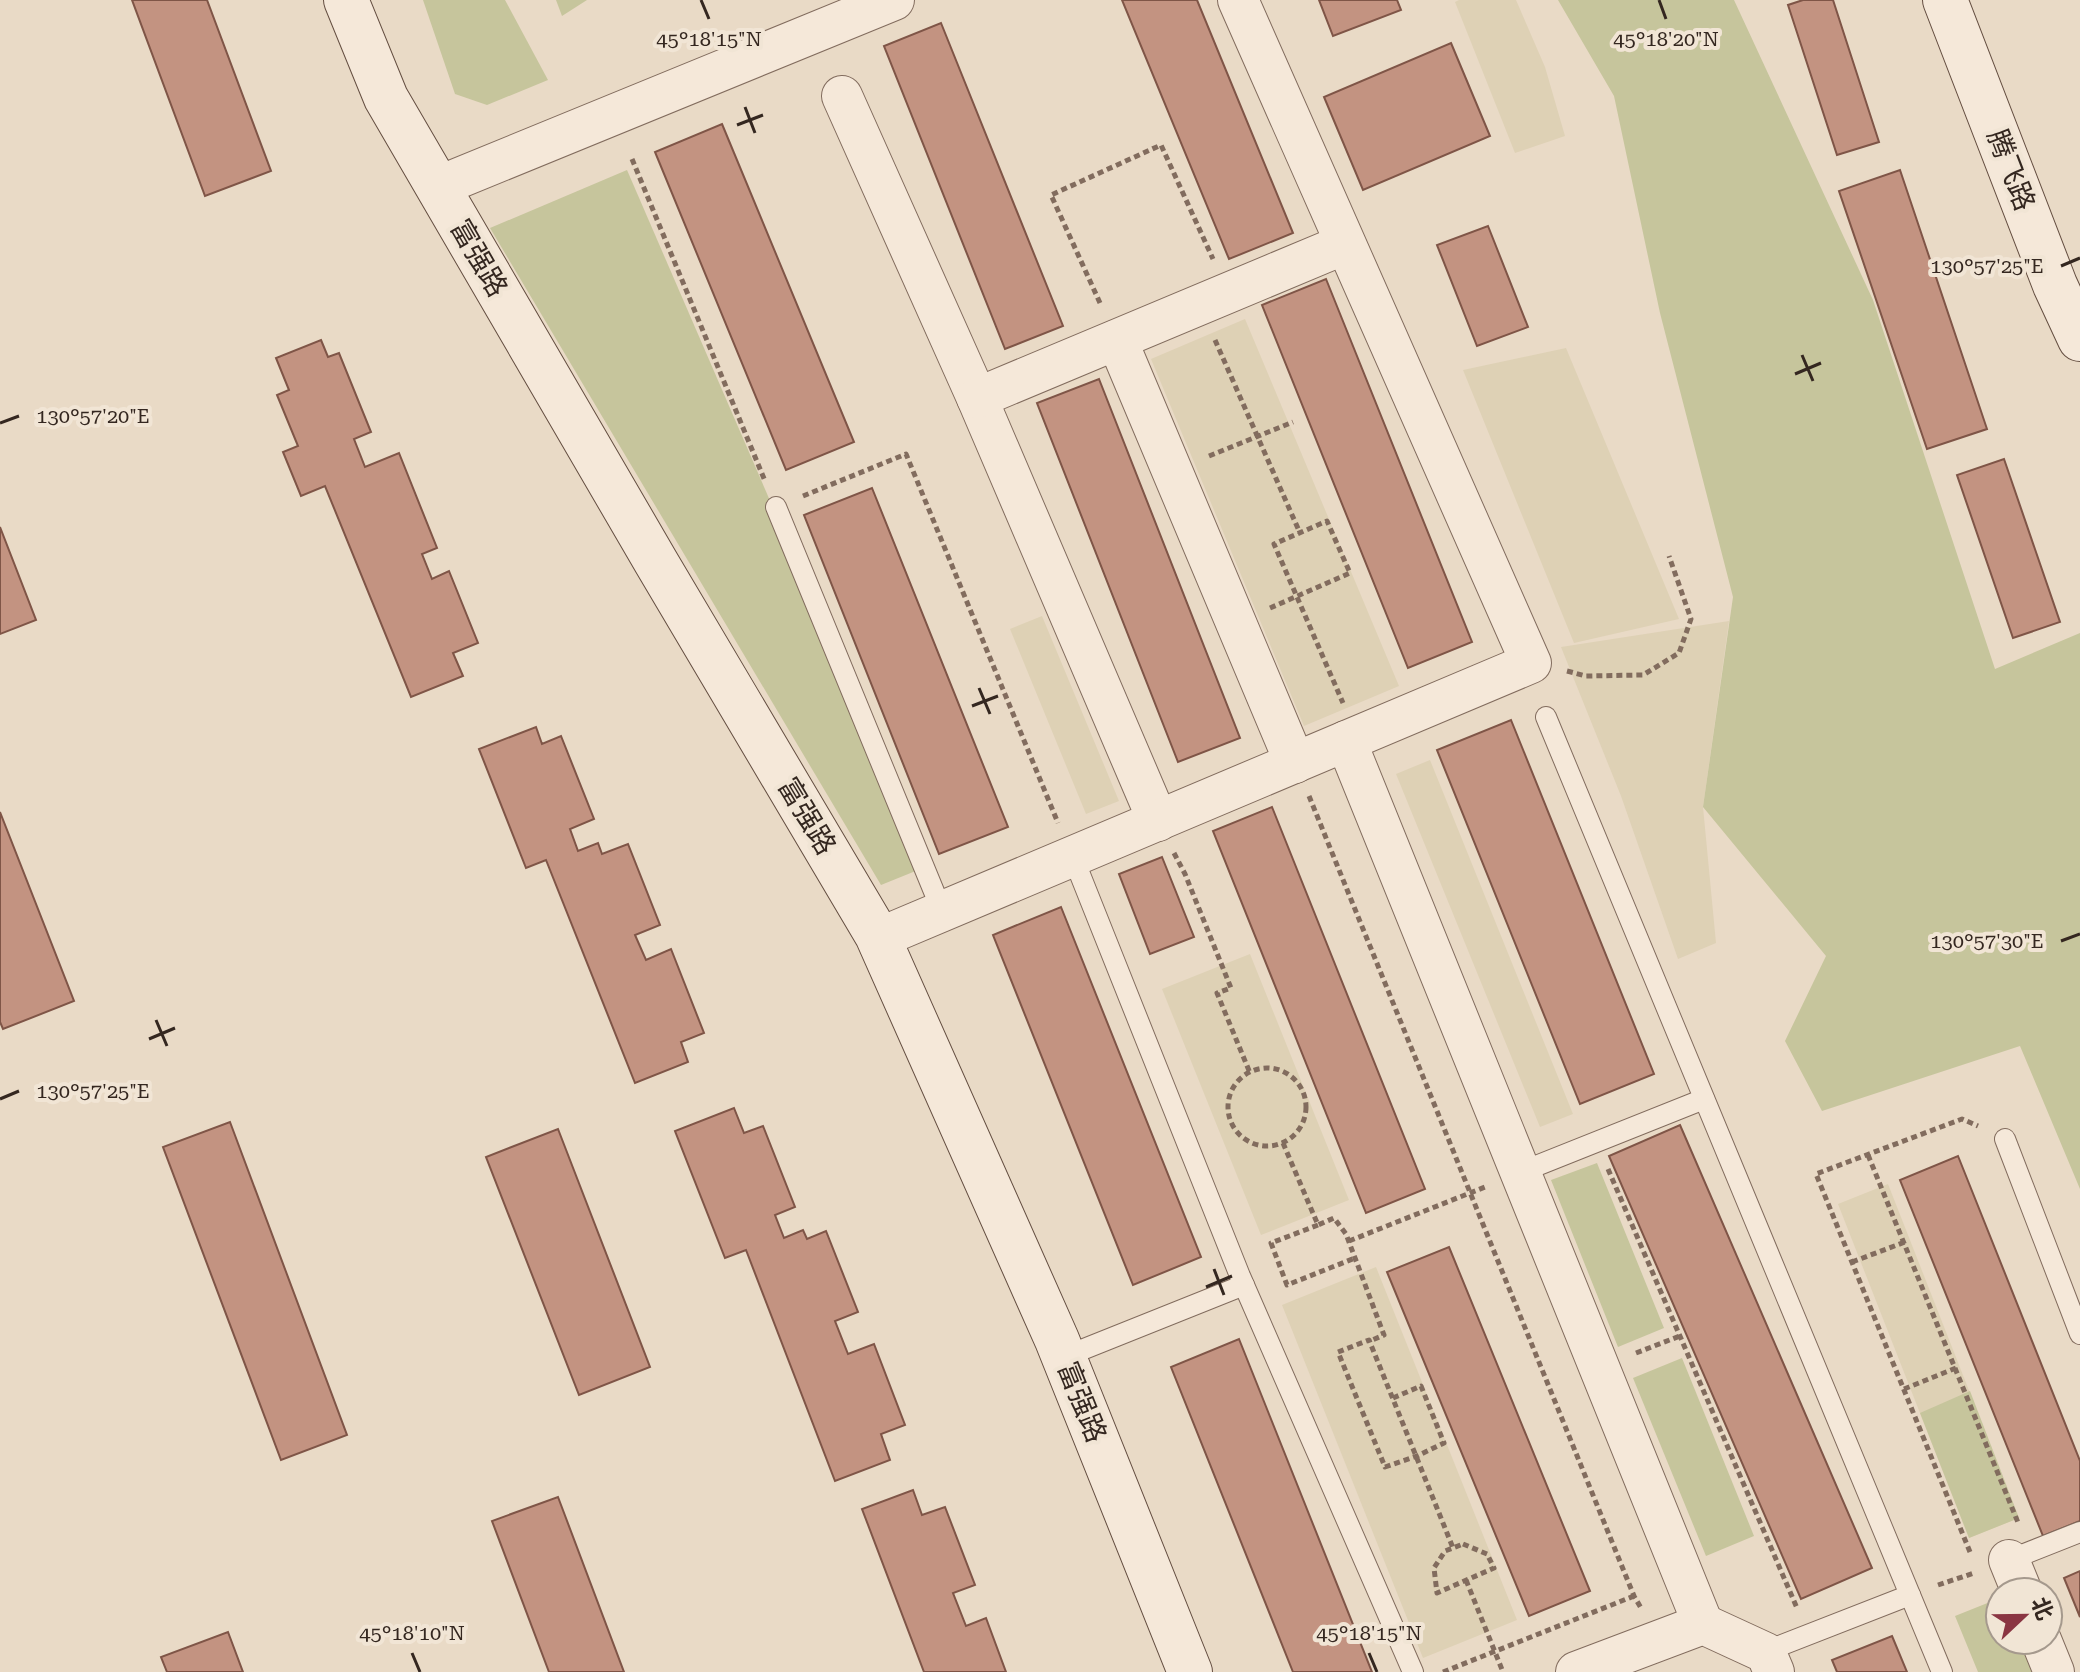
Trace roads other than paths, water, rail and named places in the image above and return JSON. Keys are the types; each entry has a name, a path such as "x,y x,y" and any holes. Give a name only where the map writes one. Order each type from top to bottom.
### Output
{"street":[{"name":"富强路","path":"346,0 386,98 879,938 1064,1357 1190,1672"},
{"path":"437,187 894,0"},
{"path":"879,938 1531,663 1238,0"},
{"name":"腾飞路","path":"1945,0 2055,285 2080,339"},
{"path":"842,96 977,398 1158,821"},
{"path":"977,398 1345,244"},
{"path":"1117,340 1295,763"},
{"path":"1346,741 1703,1624 1769,1662"},
{"path":"1576,1672 1703,1624"}],"lane":[{"path":"776,507 942,911"},
{"path":"1546,717 1942,1672"},
{"path":"1073,857 1244,1285 1413,1672"},
{"path":"1521,1172 1704,1099"},
{"path":"2005,1139 2080,1334"},
{"path":"1064,1357 1244,1285"},
{"path":"2002,1567 2080,1532"},
{"path":"1769,1662 1808,1635 1910,1595"}]}
